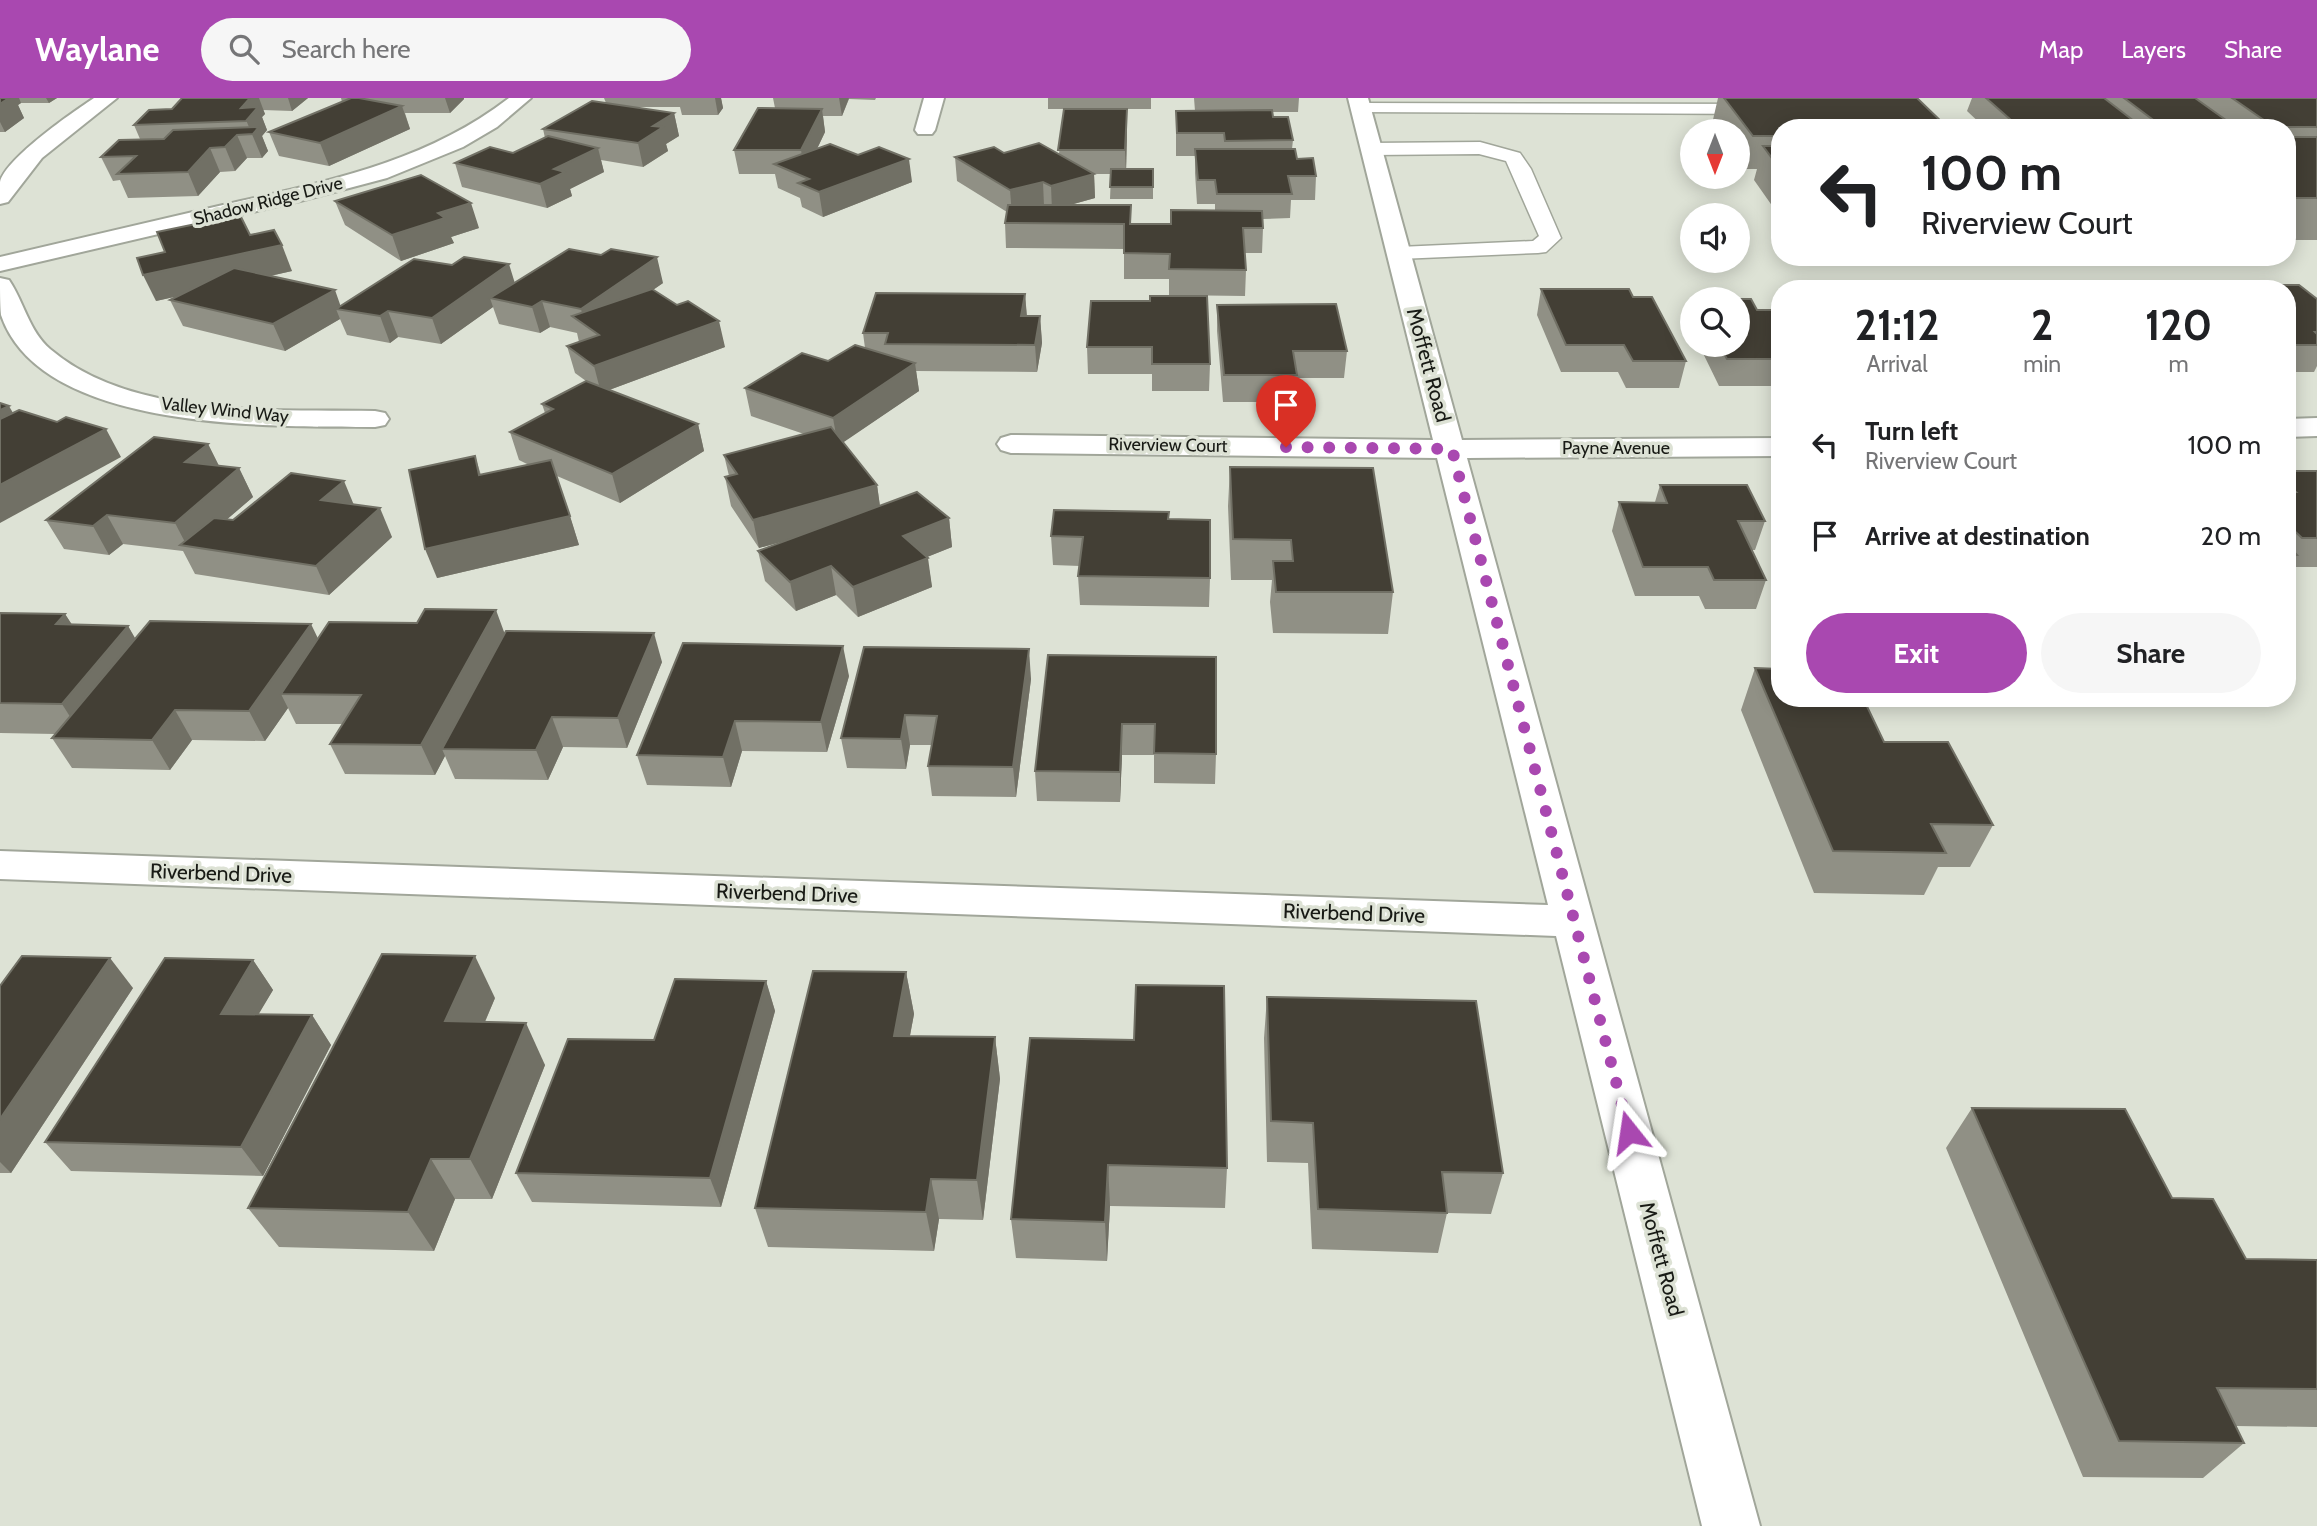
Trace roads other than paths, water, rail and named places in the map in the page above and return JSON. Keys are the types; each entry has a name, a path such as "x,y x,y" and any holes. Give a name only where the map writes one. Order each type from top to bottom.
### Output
{"street":[{"path":"0,197 12,177 46,142 107,98"},
{"name":"Shadow Ridge Drive","path":"0,264 358,179 457,141 501,116 521,98"},
{"path":"925,130 934,98"},
{"name":"Moffett Road","path":"1359,103 1452,449 1731,1526"},
{"name":"Valley Wind Way","path":"0,285 23,332 40,353 69,375 116,395 170,408 242,416 375,419"},
{"path":"2296,428 2317,427"},
{"name":"Riverview Court","path":"1011,443 1452,449"},
{"name":"Payne Avenue","path":"1452,449 1771,447"},
{"name":"Riverbend Drive","path":"0,865 1574,921"}],"lane":[{"path":"1359,103 1535,103 1775,109"},
{"path":"1371,149 1480,148 1513,157 1521,169 1550,238 1538,247 1399,253"}]}
